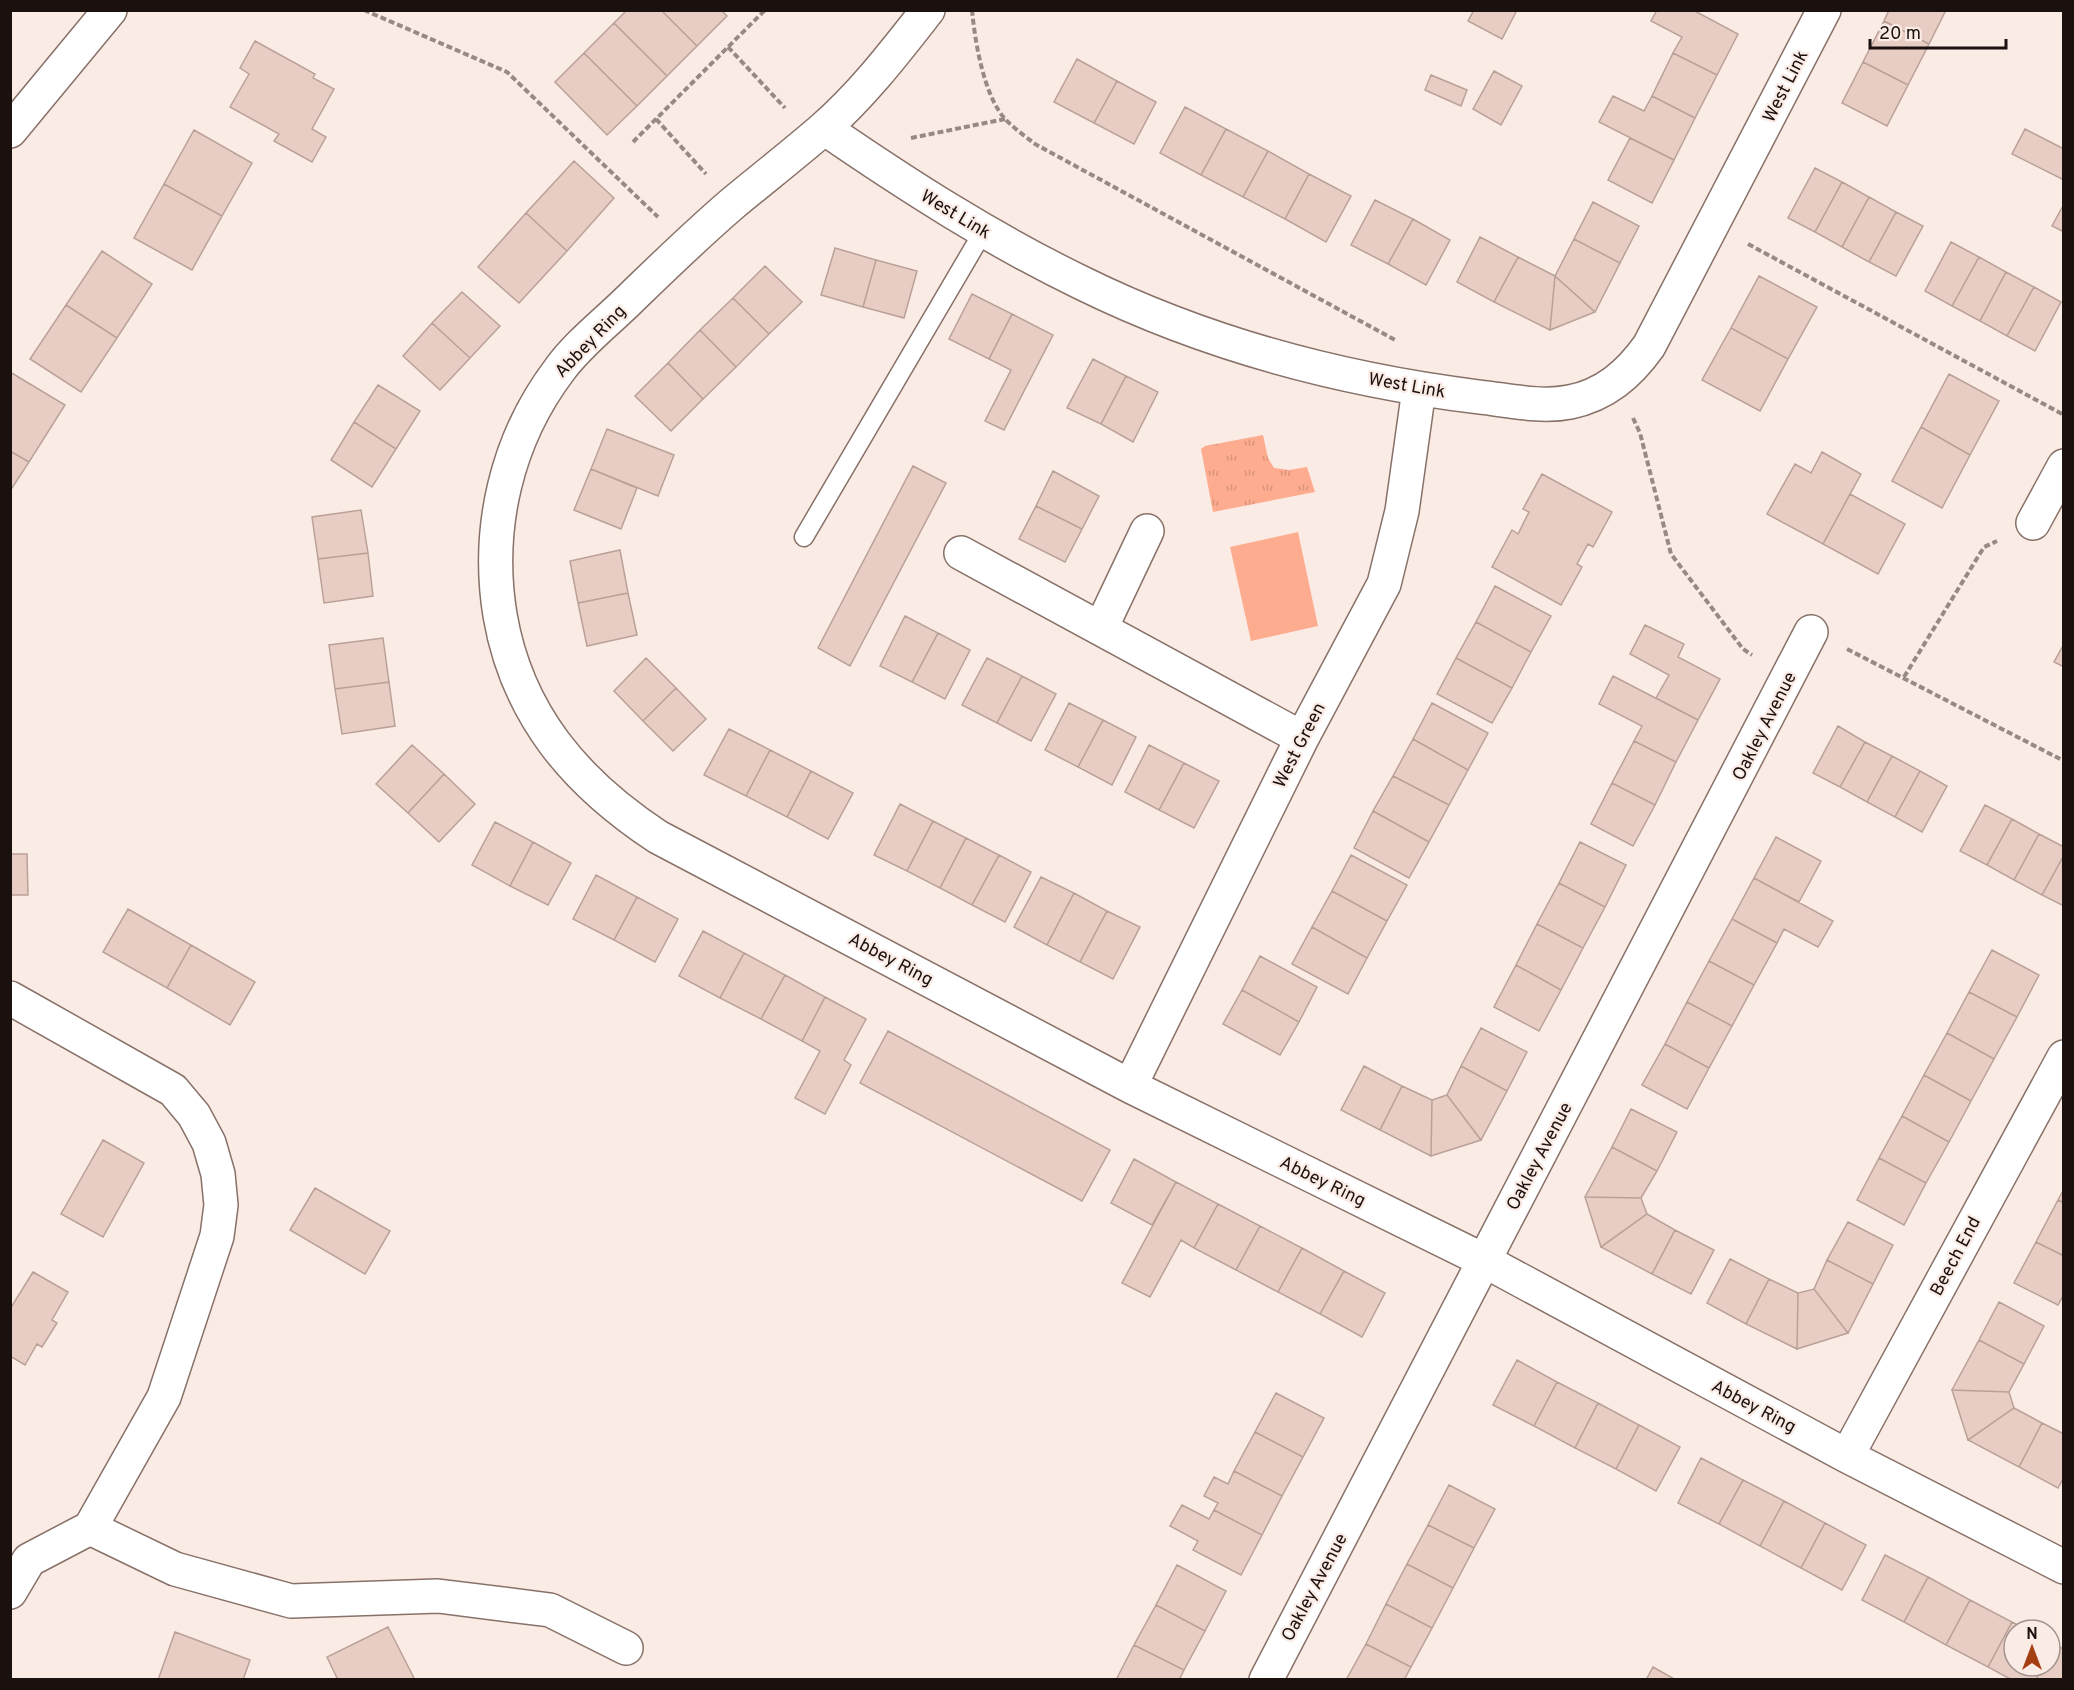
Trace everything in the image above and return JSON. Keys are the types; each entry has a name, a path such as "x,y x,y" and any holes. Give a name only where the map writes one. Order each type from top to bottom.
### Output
{"street":[{"path":"10,131 110,10"},
{"name":"Abbey Ring","path":"928,10 869,84 818,133 686,244 561,368 535,406 515,449 502,494 495,540 496,586 506,643 516,674 535,714 559,752 588,784 621,813 658,837 1130,1086 1483,1260 1847,1456 2064,1567"},
{"name":"West Link","path":"818,133 871,160 983,232 1083,284 1185,327 1295,363 1419,389 1547,405 1590,396 1616,382 1635,366 1649,346 1824,10"},
{"name":"West Green","path":"1130,1086 1302,738 1384,585 1402,511 1419,389"},
{"path":"2033,523 2064,466"},
{"path":"1101,628 1147,531"},
{"path":"961,553 1302,738"},
{"name":"Oakley Avenue","path":"1266,1680 1483,1260 1789,679 1811,632"},
{"path":"10,998 173,1090 194,1115 209,1143 218,1174 220,1205 217,1236 164,1397 90,1528 28,1560 10,1592"},
{"name":"Beech End","path":"1847,1456 2064,1057"},
{"path":"90,1528 175,1569 291,1601 438,1596 550,1610 626,1648"}],"lane":[{"path":"804,537 983,232"}],"path":[{"path":"364,10 507,72 686,244"},
{"path":"633,142 765,10"},
{"path":"972,10 975,38 990,94 1005,119 1035,144 1411,348 1419,389"},
{"path":"728,47 818,133"},
{"path":"656,118 733,204"},
{"path":"871,160 896,141 1005,119"},
{"path":"1713,225 2064,415"},
{"path":"1616,382 1640,434 1671,554 1743,649 1789,679"},
{"path":"1904,677 1984,547 2033,523"},
{"path":"1811,632 1904,677 2064,761"}],"green space":[{"path":"1263,435 1268,458 1274,468 1289,470 1307,467 1315,492 1213,512 1201,449 1205,446"},
{"path":"1298,532 1318,626 1251,641 1230,547"}],"building":[{"path":"627,10 661,10 697,46 667,76 614,23"},
{"path":"661,10 721,10 727,16 697,46"},
{"path":"1474,10 1517,10 1502,39 1468,21"},
{"path":"1657,10 1693,10 1738,34 1717,75 1673,53 1682,37 1651,21"},
{"path":"1889,10 1946,10 1929,44 1884,21"},
{"path":"1884,21 1929,44 1908,85 1863,62"},
{"path":"614,23 667,76 637,106 584,53"},
{"path":"255,41 315,74 313,78 334,89 312,129 326,137 312,162 274,141 279,134 230,107 249,74 240,68"},
{"path":"584,53 637,106 607,135 555,82"},
{"path":"1673,53 1717,75 1695,118 1652,96"},
{"path":"1077,59 1117,81 1094,123 1054,102"},
{"path":"1863,62 1908,85 1887,126 1842,103"},
{"path":"1494,71 1522,86 1501,125 1473,109"},
{"path":"1431,75 1467,90 1461,106 1425,90"},
{"path":"1117,81 1156,102 1134,144 1094,123"},
{"path":"1613,96 1644,111 1652,96 1695,118 1674,160 1599,122"},
{"path":"1185,107 1226,129 1201,175 1160,153"},
{"path":"1226,129 1268,151 1243,197 1201,175"},
{"path":"2025,129 2064,149 2064,180 2012,154"},
{"path":"194,130 252,163 222,216 164,184"},
{"path":"1630,138 1674,160 1652,203 1608,180"},
{"path":"1268,151 1309,174 1285,219 1243,197"},
{"path":"574,161 614,198 567,251 526,213"},
{"path":"1815,168 1842,182 1815,232 1788,218"},
{"path":"1309,174 1351,196 1326,242 1285,219"},
{"path":"1842,182 1869,197 1842,247 1815,232"},
{"path":"164,184 222,216 192,270 134,238"},
{"path":"1869,197 1896,212 1869,262 1842,247"},
{"path":"1375,200 1413,219 1388,264 1351,245"},
{"path":"1593,202 1639,226 1620,263 1574,239"},
{"path":"2064,204 2064,232 2052,226"},
{"path":"1896,212 1923,226 1896,276 1869,262"},
{"path":"526,213 567,251 519,303 478,267"},
{"path":"1413,219 1450,240 1426,285 1388,264"},
{"path":"1480,237 1518,257 1494,302 1457,282"},
{"path":"1574,239 1620,263 1595,312 1555,276"},
{"path":"1951,242 1979,257 1952,306 1925,291"},
{"path":"835,248 876,260 863,307 821,295"},
{"path":"102,251 152,284 117,338 66,305"},
{"path":"1518,257 1555,276 1550,330 1494,302"},
{"path":"1979,257 2006,272 1980,321 1952,306"},
{"path":"876,260 917,271 904,318 863,307"},
{"path":"765,266 802,302 769,334 733,298"},
{"path":"2006,272 2034,287 2007,336 1980,321"},
{"path":"1555,276 1595,312 1550,330"},
{"path":"1759,276 1817,307 1788,359 1731,328"},
{"path":"2034,287 2061,302 2035,351 2007,336"},
{"path":"462,292 500,326 470,358 432,323"},
{"path":"972,294 1012,314 989,359 949,339"},
{"path":"733,298 769,334 736,367 700,330"},
{"path":"66,305 117,338 81,392 30,359"},
{"path":"1012,314 1053,335 1004,430 985,421 1011,370 989,359"},
{"path":"432,323 470,358 440,390 403,356"},
{"path":"1731,328 1788,359 1760,411 1702,380"},
{"path":"700,330 736,367 703,399 668,363"},
{"path":"1093,359 1126,376 1101,424 1067,408"},
{"path":"668,363 703,399 671,431 635,396"},
{"path":"10,372 65,405 29,462 10,451"},
{"path":"1949,374 1999,401 1970,455 1921,427"},
{"path":"1126,376 1158,392 1133,442 1101,424"},
{"path":"378,385 420,411 396,449 354,422"},
{"path":"354,422 396,449 372,487 331,460"},
{"path":"1921,427 1970,455 1942,508 1892,481"},
{"path":"607,429 674,455 658,496 591,469"},
{"path":"10,451 29,462 10,491"},
{"path":"1822,452 1861,474 1823,544 1767,514 1795,464 1811,473"},
{"path":"913,466 946,483 850,666 818,648"},
{"path":"591,469 637,488 621,529 574,510"},
{"path":"1053,471 1099,496 1082,529 1036,506"},
{"path":"1542,474 1612,512 1593,547 1588,544 1577,564 1582,567 1561,605 1492,567 1512,530 1518,534 1529,512 1523,509"},
{"path":"1850,494 1905,524 1878,574 1823,544"},
{"path":"1036,506 1082,529 1065,562 1019,539"},
{"path":"361,510 368,553 318,559 312,517"},
{"path":"620,550 628,593 578,603 570,561"},
{"path":"368,553 373,596 324,603 318,559"},
{"path":"1495,586 1551,616 1531,652 1476,622"},
{"path":"628,593 637,635 587,646 578,603"},
{"path":"905,616 938,633 912,682 880,666"},
{"path":"1476,622 1531,652 1512,688 1456,658"},
{"path":"1645,625 1684,644 1678,657 1720,679 1698,720 1656,698 1669,675 1630,654"},
{"path":"938,633 970,650 945,699 912,682"},
{"path":"383,638 389,682 335,689 329,645"},
{"path":"2064,644 2064,667 2054,662"},
{"path":"646,658 676,688 643,721 614,691"},
{"path":"987,658 1022,676 997,723 962,705"},
{"path":"1456,658 1512,688 1492,723 1437,694"},
{"path":"1022,676 1056,694 1031,741 997,723"},
{"path":"1613,676 1698,720 1676,762 1634,741 1642,726 1599,704"},
{"path":"389,682 395,726 342,734 335,689"},
{"path":"676,688 706,719 673,751 643,721"},
{"path":"1069,703 1103,720 1078,767 1045,750"},
{"path":"1432,703 1488,733 1468,770 1413,739"},
{"path":"1103,720 1136,737 1112,785 1078,767"},
{"path":"1838,726 1865,742 1840,787 1813,773"},
{"path":"729,729 770,750 746,796 704,775"},
{"path":"1413,739 1468,770 1449,805 1393,776"},
{"path":"1634,741 1676,762 1655,805 1612,783"},
{"path":"1865,742 1892,756 1867,802 1840,787"},
{"path":"412,745 444,774 408,813 376,784"},
{"path":"1149,745 1184,763 1159,810 1125,792"},
{"path":"770,750 811,771 787,817 746,796"},
{"path":"1892,756 1920,771 1895,817 1867,802"},
{"path":"1184,763 1219,781 1194,828 1159,810"},
{"path":"811,771 853,793 828,839 787,817"},
{"path":"1920,771 1947,786 1922,832 1895,817"},
{"path":"444,774 475,804 439,842 408,813"},
{"path":"1393,776 1449,805 1429,842 1373,811"},
{"path":"1612,783 1655,805 1633,846 1591,824"},
{"path":"900,804 933,821 907,871 874,855"},
{"path":"1985,805 2012,819 1987,865 1960,851"},
{"path":"1373,811 1429,842 1409,878 1354,848"},
{"path":"2012,819 2039,834 2014,880 1987,865"},
{"path":"933,821 966,838 940,888 907,871"},
{"path":"495,822 533,842 510,886 472,865"},
{"path":"2039,834 2064,847 2064,855 2042,895 2014,880"},
{"path":"1776,837 1821,861 1799,902 1754,878"},
{"path":"966,838 999,855 972,905 940,888"},
{"path":"533,842 571,863 548,905 510,886"},
{"path":"1580,842 1626,865 1605,907 1559,883"},
{"path":"10,854 27,854 28,895 10,895"},
{"path":"999,855 1031,872 1005,922 972,905"},
{"path":"1351,855 1407,885 1387,921 1332,891"},
{"path":"2064,855 2064,906 2042,895"},
{"path":"596,875 637,897 614,940 573,919"},
{"path":"1041,877 1074,893 1047,945 1014,927"},
{"path":"1754,878 1833,921 1818,947 1784,929 1777,943 1732,919"},
{"path":"1559,883 1605,907 1583,948 1537,924"},
{"path":"1332,891 1387,921 1367,958 1312,927"},
{"path":"1074,893 1107,911 1080,962 1047,945"},
{"path":"637,897 678,919 655,962 614,940"},
{"path":"128,909 191,945 167,988 103,952"},
{"path":"1107,911 1140,927 1113,979 1080,962"},
{"path":"1732,919 1777,943 1754,985 1709,961"},
{"path":"1537,924 1583,948 1561,990 1516,965"},
{"path":"1312,927 1367,958 1348,994 1292,964"},
{"path":"703,931 744,953 720,998 679,976"},
{"path":"191,945 255,982 230,1025 167,988"},
{"path":"1992,950 2039,975 2017,1017 1969,992"},
{"path":"744,953 785,975 761,1019 720,998"},
{"path":"1260,956 1317,987 1299,1022 1242,990"},
{"path":"1709,961 1754,985 1732,1026 1687,1002"},
{"path":"1516,965 1561,990 1539,1031 1494,1007"},
{"path":"785,975 825,997 802,1041 761,1019"},
{"path":"1242,990 1299,1022 1280,1055 1223,1024"},
{"path":"1969,992 2017,1017 1994,1059 1947,1033"},
{"path":"825,997 866,1019 844,1060 851,1065 825,1114 795,1098 820,1051 802,1041"},
{"path":"1687,1002 1732,1026 1709,1068 1665,1044"},
{"path":"1481,1028 1527,1052 1507,1091 1461,1066"},
{"path":"888,1031 1110,1150 1082,1201 860,1083"},
{"path":"1947,1033 1994,1059 1971,1101 1924,1075"},
{"path":"1665,1044 1709,1068 1687,1109 1642,1085"},
{"path":"1364,1066 1402,1086 1380,1130 1341,1110"},
{"path":"1461,1066 1507,1091 1481,1140 1447,1095"},
{"path":"1924,1075 1971,1101 1949,1142 1902,1116"},
{"path":"1402,1086 1432,1100 1431,1156 1380,1130"},
{"path":"1447,1095 1481,1140 1431,1156 1432,1100"},
{"path":"1631,1109 1677,1132 1657,1171 1612,1147"},
{"path":"1902,1116 1949,1142 1926,1183 1879,1158"},
{"path":"103,1140 144,1163 103,1237 61,1214"},
{"path":"1612,1147 1657,1171 1641,1198 1585,1197"},
{"path":"1879,1158 1926,1183 1904,1225 1857,1200"},
{"path":"1134,1159 1176,1182 1152,1225 1111,1203"},
{"path":"1176,1182 1218,1204 1194,1248 1181,1240 1150,1297 1122,1283"},
{"path":"315,1188 390,1231 365,1274 290,1230"},
{"path":"2064,1189 2064,1203 2058,1200"},
{"path":"1585,1197 1641,1198 1647,1214 1601,1247"},
{"path":"2058,1200 2064,1203 2064,1256 2036,1242"},
{"path":"1218,1204 1260,1226 1236,1270 1194,1248"},
{"path":"1647,1214 1675,1230 1652,1274 1601,1247"},
{"path":"1848,1222 1893,1245 1873,1284 1827,1260"},
{"path":"1260,1226 1302,1248 1278,1292 1236,1270"},
{"path":"1675,1230 1714,1250 1691,1294 1652,1274"},
{"path":"2036,1242 2064,1256 2064,1294 2058,1305 2014,1283"},
{"path":"1302,1248 1344,1271 1320,1314 1278,1292"},
{"path":"1730,1259 1769,1279 1746,1324 1707,1303"},
{"path":"1827,1260 1873,1284 1848,1333 1814,1289"},
{"path":"1344,1271 1385,1293 1362,1337 1320,1314"},
{"path":"33,1272 68,1292 52,1320 57,1323 42,1347 37,1344 25,1365 10,1356 10,1309"},
{"path":"1769,1279 1798,1293 1797,1349 1746,1324"},
{"path":"1814,1289 1848,1333 1797,1349 1798,1293"},
{"path":"1999,1302 2044,1326 2024,1364 1979,1340"},
{"path":"1979,1340 2024,1364 2009,1392 1952,1390"},
{"path":"1517,1360 1557,1382 1534,1426 1493,1405"},
{"path":"1557,1382 1598,1403 1575,1448 1534,1426"},
{"path":"1952,1390 2009,1392 2014,1408 1968,1440"},
{"path":"1276,1393 1324,1418 1303,1457 1255,1432"},
{"path":"1598,1403 1639,1425 1616,1469 1575,1448"},
{"path":"2014,1408 2042,1423 2019,1467 1968,1440"},
{"path":"2042,1423 2064,1434 2064,1477 2058,1488 2019,1467"},
{"path":"1639,1425 1680,1447 1656,1491 1616,1469"},
{"path":"1255,1432 1303,1457 1282,1496 1234,1471"},
{"path":"1701,1458 1743,1480 1719,1524 1678,1503"},
{"path":"1234,1471 1282,1496 1262,1535 1214,1510 1218,1503 1204,1496 1214,1477 1228,1484"},
{"path":"1743,1480 1784,1501 1760,1546 1719,1524"},
{"path":"1449,1485 1495,1509 1474,1548 1428,1525"},
{"path":"1784,1501 1825,1523 1801,1568 1760,1546"},
{"path":"1182,1505 1209,1519 1214,1510 1262,1535 1241,1575 1193,1550 1198,1541 1170,1526"},
{"path":"1825,1523 1866,1545 1842,1590 1801,1568"},
{"path":"1428,1525 1474,1548 1453,1588 1407,1564"},
{"path":"1885,1555 1928,1577 1904,1622 1862,1600"},
{"path":"1407,1564 1453,1588 1432,1628 1386,1604"},
{"path":"1177,1565 1226,1591 1205,1631 1156,1605"},
{"path":"1928,1577 1970,1600 1946,1645 1904,1622"},
{"path":"1970,1600 2004,1618 2002,1618 2002,1641 1988,1667 1946,1645"},
{"path":"1386,1604 1432,1628 1411,1667 1366,1644"},
{"path":"1156,1605 1205,1631 1184,1670 1134,1645"},
{"path":"388,1627 415,1680 338,1680 327,1657"},
{"path":"175,1632 250,1660 243,1680 158,1680"},
{"path":"2002,1641 2002,1675 1988,1667"},
{"path":"1366,1644 1411,1667 1404,1680 1346,1680"},
{"path":"1134,1645 1184,1670 1179,1680 1116,1680"},
{"path":"2062,1648 2064,1649 2064,1680 2036,1680 2037,1678 2062,1678"},
{"path":"1653,1667 1676,1680 1646,1680"},
{"path":"2008,1678 2037,1678 2036,1680"}]}
